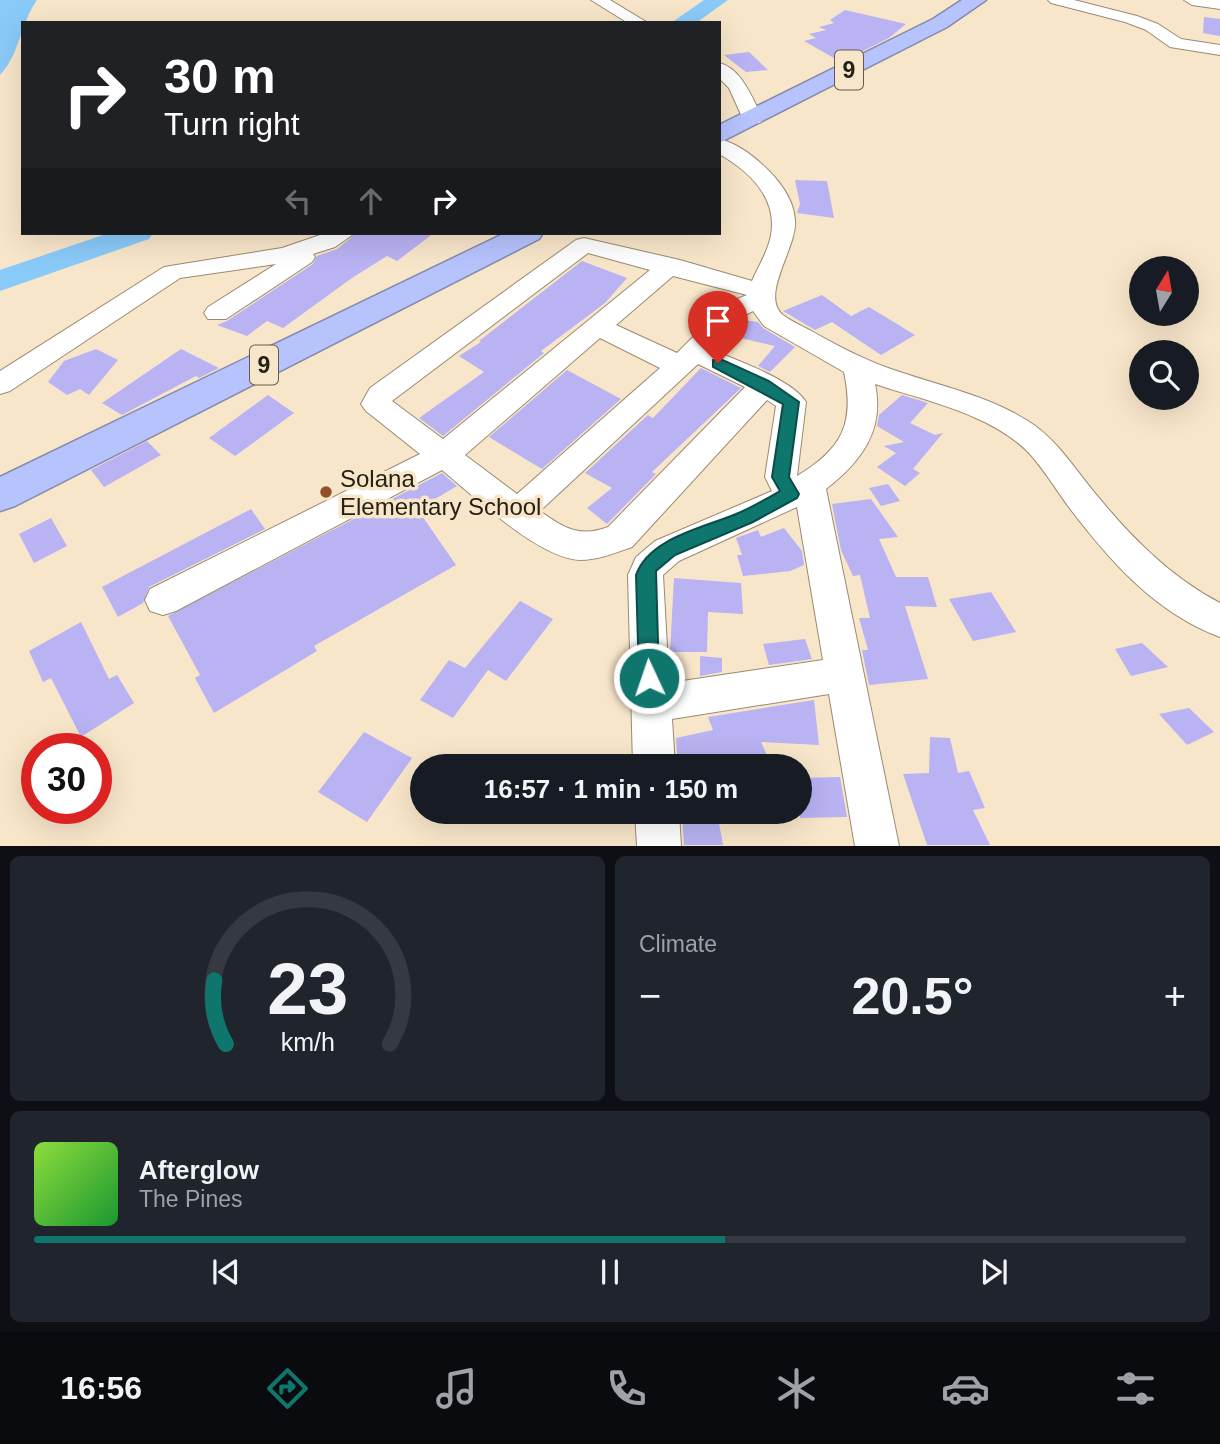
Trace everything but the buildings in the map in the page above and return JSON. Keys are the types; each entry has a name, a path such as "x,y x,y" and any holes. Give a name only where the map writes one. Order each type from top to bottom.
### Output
{"highway":[{"name":"9","path":"721,134 940,23 976,0"},
{"name":"9","path":"0,495 524,235"}],"street":[{"path":"1056,0 1130,19 1152,27 1176,43 1220,50"},
{"path":"1192,0 1220,4"},
{"path":"604,3 636,21"},
{"path":"721,70 737,86 752,119"},
{"path":"518,512 688,359 736,309 761,294 784,234 777,198 760,172 746,159 721,146"},
{"path":"218,313 335,237"},
{"path":"0,384 173,272 285,255 335,237"},
{"path":"764,385 620,537 599,547 580,548 559,543 376,404 380,395 578,248 592,245 671,265 761,294 773,320 858,366 1000,419 1025,431 1040,446 1133,564 1160,587 1220,621"},
{"path":"163,600 443,456 671,265"},
{"path":"598,327 764,385 787,398 793,406 781,477 800,489 846,673 877,845"},
{"path":"653,754 645,575 648,566 668,550 747,517 800,489 843,458 856,440 864,408 858,366"},
{"path":"650,704 755,690 846,673"},
{"path":"658,824 659,845"}],"water":[{"path":"0,0 37,0 26,21 21,21 21,35 12,58 0,75"}],"waterway":[{"path":"684,21 718,0"},
{"path":"0,281 132,235"}],"place":[{"name":"Solana Elementary School","path":"326,492"}],"route":[{"path":"649,678 645,575 648,566 668,550 747,517 790,494 781,477 793,410 792,402 718,363"}]}
